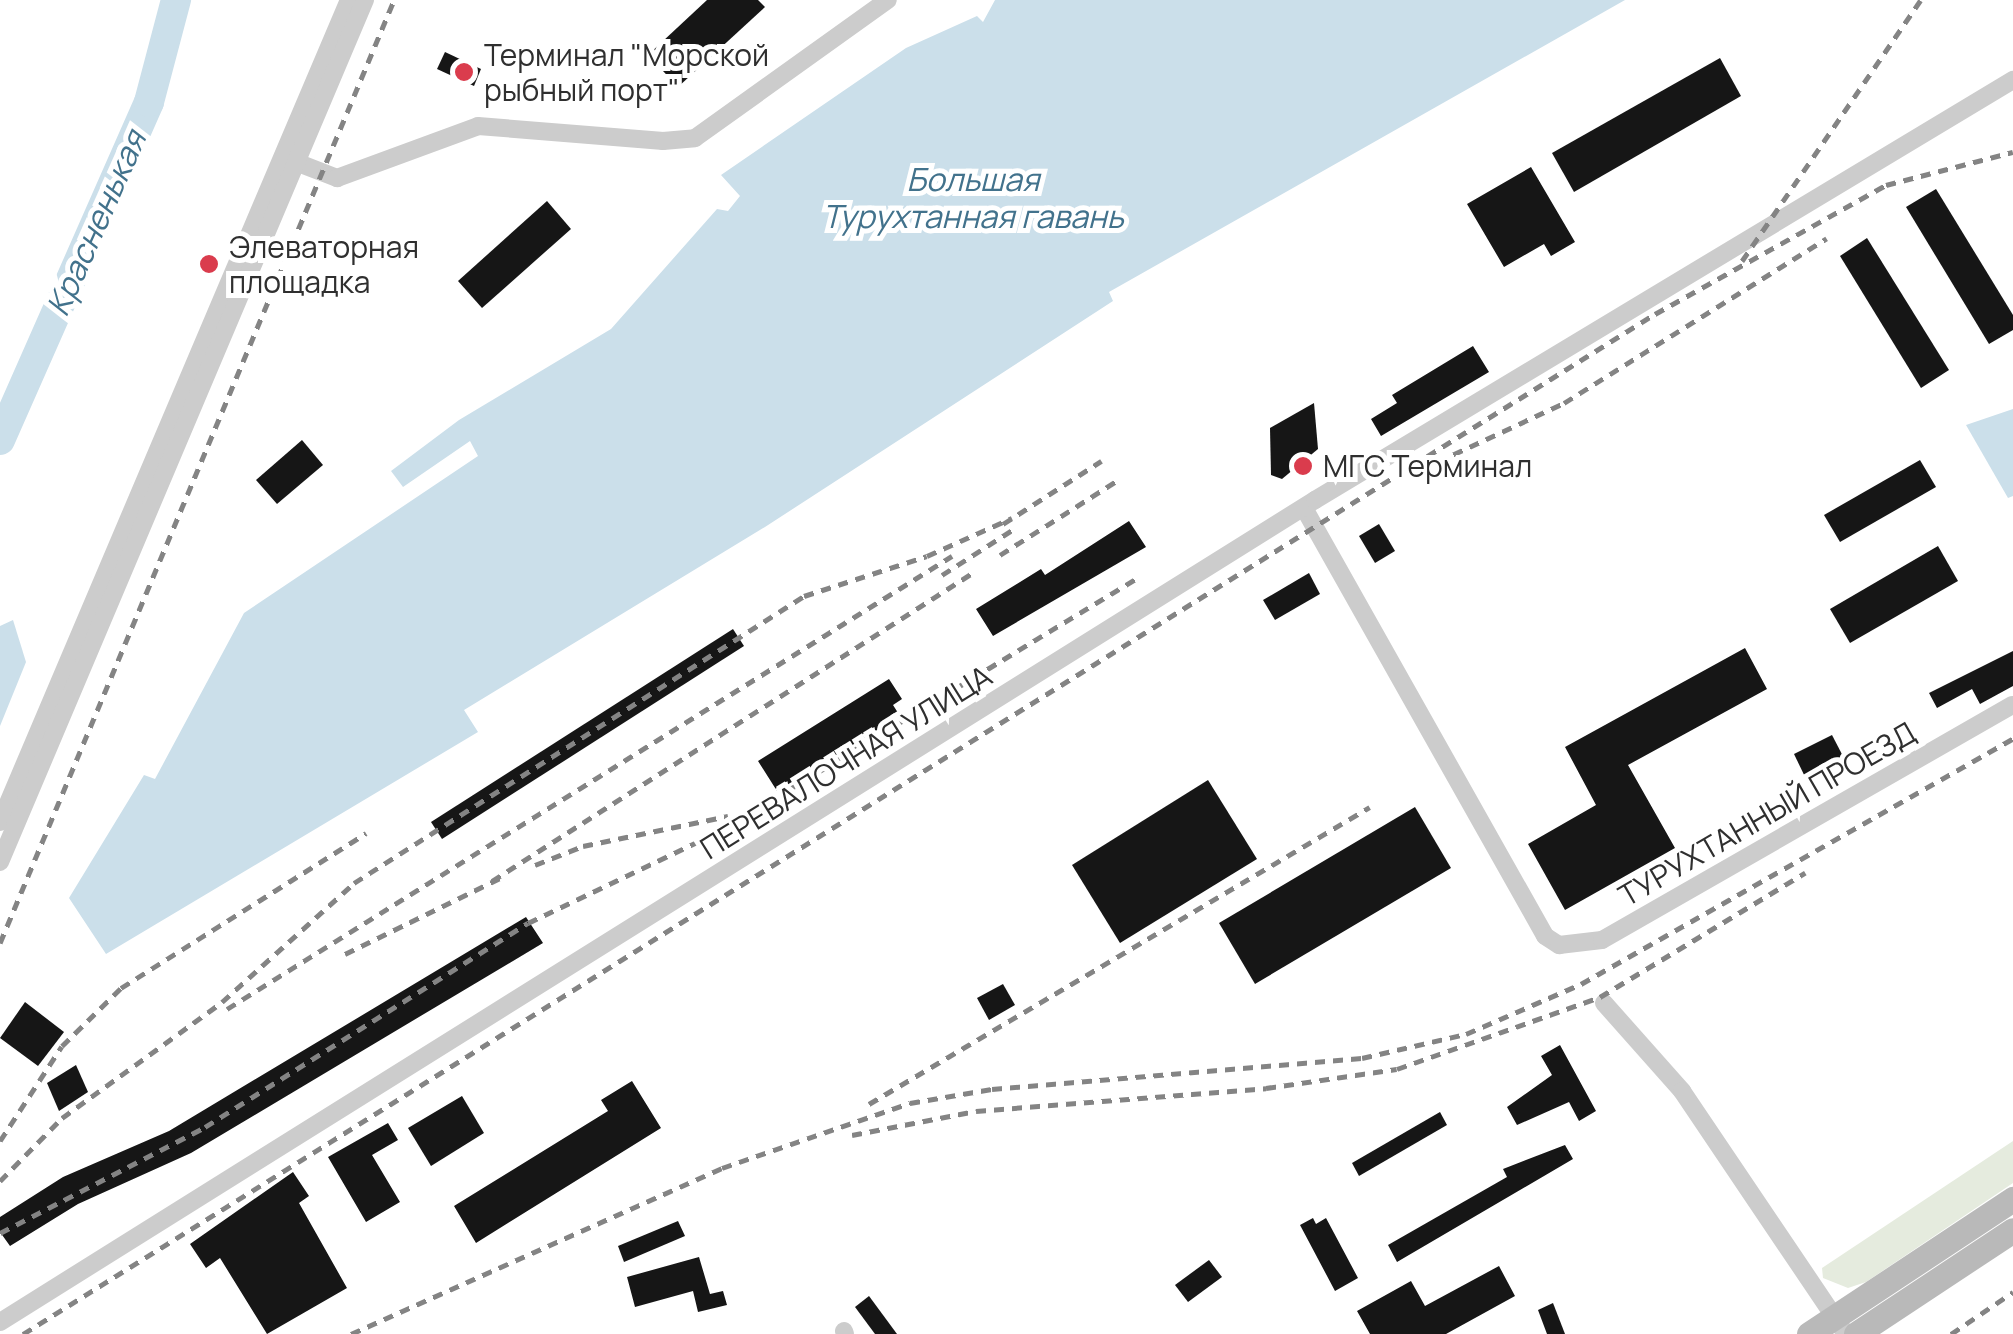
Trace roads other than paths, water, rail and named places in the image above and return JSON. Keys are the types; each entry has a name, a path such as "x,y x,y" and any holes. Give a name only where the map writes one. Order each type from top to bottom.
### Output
{"street":[{"path":"0,862 289,160 349,0"},
{"path":"0,822 289,160 365,0"},
{"path":"289,160 337,178 478,126 663,142 695,138 888,0"},
{"name":"ПЕРЕВАЛОЧНАЯ УЛИЦА","path":"0,1322 1304,508 2013,80"},
{"name":"ТУРУХТАННЫЙ ПРОЕЗД","path":"1304,508 1545,936 1571,948 1602,940 2013,705"},
{"path":"1604,1004 1682,1090 1840,1325"},
{"path":"1808,1334 1840,1325 2013,1199"},
{"path":"1856,1334 2013,1230"}],"water":[{"name":"Большая Турухтанная гавань","path":"995,0 1625,0 1109,292 1113,301 765,527 464,710 478,732 106,954 69,898 144,775 155,779 244,613 478,456 470,441 403,487 391,471 459,420 611,329 717,209 728,211 740,196 721,175 906,48 977,16 983,22"},
{"path":"2013,409 2013,496 2008,498 1966,425"},
{"path":"13,620 26,662 0,726 0,626"}],"waterway":[{"name":"Красненькая","path":"0,440 149,102 176,0"}],"railway":[{"path":"0,943 394,0"},
{"path":"1742,261 1921,0"},
{"path":"23,1334 1655,314 1886,185 2013,152"},
{"path":"1437,462 1564,403 1827,238"},
{"path":"1003,524 1101,461"},
{"path":"1000,555 1118,480"},
{"path":"0,1181 62,1118 222,1002 354,883 804,596 927,556 1012,518"},
{"path":"942,575 1014,529"},
{"path":"227,1009 952,556"},
{"path":"492,881 971,574"},
{"path":"0,1233 205,1127 528,923 726,828 1139,577"},
{"path":"351,1334 722,1168 910,1103 992,1089 1362,1058 1466,1034 1581,984 2013,739"},
{"path":"869,1104 1370,807"},
{"path":"535,865 583,846 728,816"},
{"path":"0,1141 62,1046 121,988 366,833"},
{"path":"852,1135 976,1111 1266,1088 1397,1069 1600,997 1805,873"},
{"path":"345,954 502,877"},
{"path":"1951,1334 2013,1292"}],"place":[{"name":"Терминал \"Морской рыбный порт\"","path":"464,72"},
{"name":"Элеваторная площадка","path":"209,264"},
{"name":"МГС Терминал","path":"1303,466"}]}
